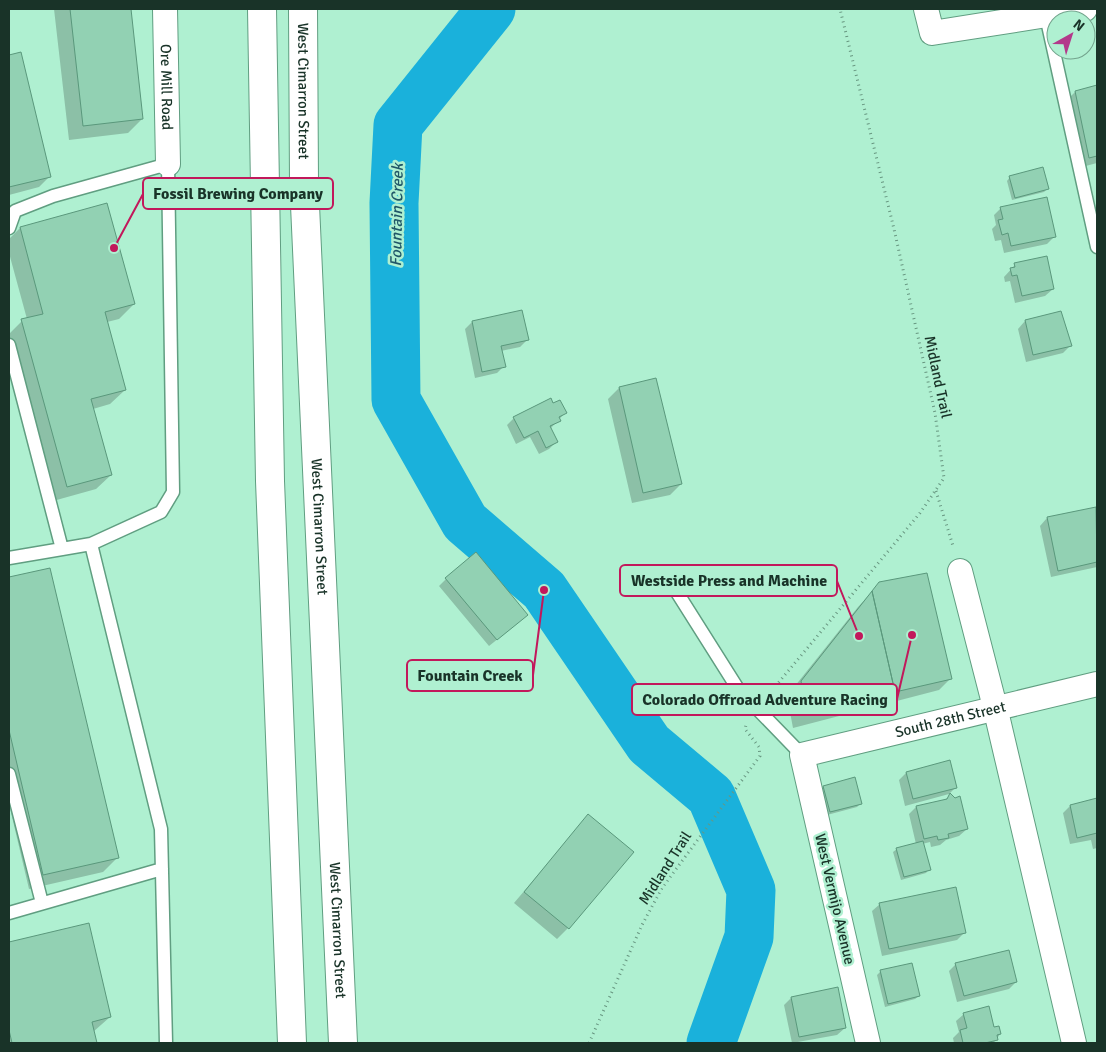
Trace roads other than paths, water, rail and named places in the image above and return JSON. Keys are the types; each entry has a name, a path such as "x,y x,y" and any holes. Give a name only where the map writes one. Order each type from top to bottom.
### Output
{"highway":[{"path":"262,9 270,481 292,1043"},
{"name":"West Cimarron Street","path":"303,9 304,183 343,1043"}],"street":[{"name":"Ore Mill Road","path":"165,9 168,164"},
{"path":"926,9 932,33 1046,16"},
{"path":"960,571 995,707 1074,1043"},
{"name":"South 28th Street","path":"802,755 995,707 1097,684"},
{"name":"West Vermijo Avenue","path":"802,755 868,1043"}],"lane":[{"path":"1056,60 1097,247"},
{"path":"9,228 15,211 22,208 53,196 168,164 173,492 161,512 91,544 9,558"},
{"path":"9,345 62,549"},
{"path":"91,544 161,829 166,1043"},
{"path":"673,586 738,689 802,755"},
{"path":"9,774 42,903"},
{"path":"9,913 162,869"}],"waterway":[{"name":"Fountain Creek","path":"491,9 398,125 394,203 396,400 465,522 544,590 649,744 711,796 751,890 749,937 711,1043"}],"place":[{"name":"Fossil Brewing Company","path":"114,248"},
{"name":"Fountain Creek","path":"544,590"},
{"name":"Colorado Offroad Adventure Racing","path":"912,635"},
{"name":"Westside Press and Machine","path":"859,636"}]}
